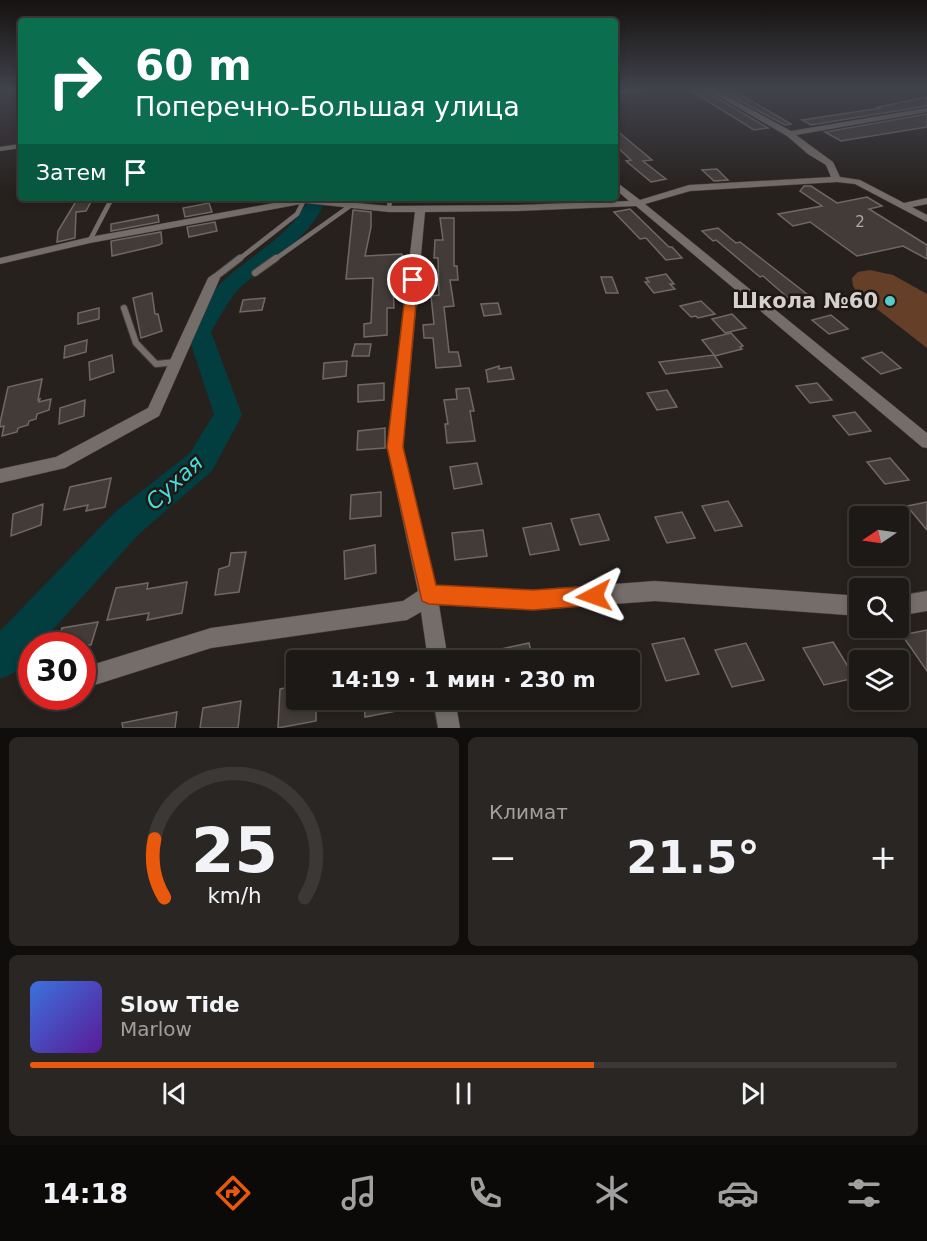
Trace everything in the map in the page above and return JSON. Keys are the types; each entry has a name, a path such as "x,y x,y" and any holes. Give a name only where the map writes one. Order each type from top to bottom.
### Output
{"street":[{"path":"770,123 790,134 830,164 837,179"},
{"path":"790,134 853,123"},
{"path":"0,149 18,146"},
{"path":"318,201 389,209 639,203 689,188 837,179 857,182 927,219"},
{"path":"618,186 927,442"},
{"path":"0,261 90,240 295,201"},
{"path":"905,206 927,201"},
{"path":"420,209 395,447 429,595 437,650"},
{"path":"0,476 59,463 154,412 214,278"},
{"path":"96,675 211,638 407,610 429,595 533,600 655,591 849,605"},
{"path":"909,604 927,601"},
{"path":"446,710 448,728"}],"lane":[{"path":"90,240 110,201"},
{"path":"214,278 297,214 304,201"},
{"path":"389,209 390,201"},
{"path":"255,273 345,205"},
{"path":"124,308 136,343 156,364 177,362"}],"shaded area":[{"path":"870,270 893,275 927,294 927,348 859,295 853,286 852,278 858,272"}],"building":[{"path":"743,123 759,123 768,128 754,130"},
{"path":"876,123 927,123 927,127 841,141 825,132"},
{"path":"618,132 652,160 643,161 666,179 651,182 626,161 631,160 618,148"},
{"path":"717,169 728,180 714,181 702,170"},
{"path":"804,186 811,186 837,203 867,197 882,206 869,209 927,245 927,259 903,246 857,256 810,222 793,226 778,214 822,206 800,191"},
{"path":"76,201 91,201 86,211 76,212 75,238 57,242 58,231"},
{"path":"209,203 212,212 185,217 183,208"},
{"path":"630,209 682,258 666,260 646,238 640,239 614,212"},
{"path":"353,210 371,212 371,227 365,256 402,254 403,286 393,287 394,308 387,308 387,335 364,337 364,324 371,323 373,278 346,279"},
{"path":"158,215 159,222 111,231 111,224"},
{"path":"440,218 454,218 454,266 457,266 458,280 450,280 454,306 444,307 449,352 458,352 461,366 436,368 433,338 424,338 423,325 434,324 431,296 439,295 438,258 434,258 435,240 443,240"},
{"path":"215,222 217,231 189,237 187,227"},
{"path":"718,228 736,243 740,242 812,298 794,303 763,276 760,277 702,231"},
{"path":"161,232 162,243 159,245 112,256 111,241"},
{"path":"666,274 675,289 654,293 645,282 649,282 646,278"},
{"path":"601,277 612,277 618,293 606,293"},
{"path":"152,293 155,314 158,314 162,331 141,338 133,298"},
{"path":"265,298 262,310 240,312 243,300"},
{"path":"701,301 715,314 698,318 691,317 680,306"},
{"path":"498,303 501,314 484,316 481,304"},
{"path":"99,308 99,319 78,324 78,313"},
{"path":"732,314 746,328 725,333 712,319"},
{"path":"831,315 848,329 829,334 812,320"},
{"path":"731,333 743,346 740,347 742,349 715,356 702,340"},
{"path":"87,340 86,352 64,358 65,346"},
{"path":"355,344 371,344 369,356 352,356"},
{"path":"882,352 901,368 881,374 862,358"},
{"path":"112,355 114,372 90,380 89,362"},
{"path":"714,355 722,367 666,374 659,362"},
{"path":"347,361 346,376 323,379 324,363"},
{"path":"499,366 499,369 511,367 514,379 488,382 486,370"},
{"path":"42,379 38,400 40,399 39,402 51,399 49,410 37,414 36,419 18,428 17,432 2,436 4,426 0,427 0,423 8,387"},
{"path":"384,383 384,400 358,402 358,385"},
{"path":"817,383 832,400 810,403 796,386"},
{"path":"469,388 474,411 470,411 475,441 447,443 445,424 448,424 444,400 457,399 456,389"},
{"path":"667,390 677,407 657,410 647,393"},
{"path":"85,400 84,416 59,424 60,408"},
{"path":"855,412 871,431 849,435 833,416"},
{"path":"385,428 385,448 357,450 358,431"},
{"path":"890,458 909,480 885,484 867,462"},
{"path":"477,463 482,484 454,489 450,467"},
{"path":"111,478 105,507 86,511 88,505 64,510 70,487"},
{"path":"381,492 381,516 350,519 351,495"},
{"path":"728,501 742,526 715,531 702,506"},
{"path":"927,502 927,530 909,506 907,506"},
{"path":"43,504 41,525 11,536 13,514"},
{"path":"682,512 695,538 667,543 655,517"},
{"path":"599,514 609,540 580,545 571,519"},
{"path":"551,523 559,550 530,555 523,528"},
{"path":"483,530 487,556 455,560 452,533"},
{"path":"375,545 376,573 345,579 344,551"},
{"path":"246,552 239,592 215,595 219,569 229,566 231,553"},
{"path":"187,582 182,613 147,620 149,613 107,620 116,588 148,583 147,589"},
{"path":"98,622 95,632 61,632 62,628"},
{"path":"927,630 927,671 904,638 909,638 909,634"},
{"path":"684,638 699,674 666,681 652,644"},
{"path":"833,642 849,668 849,679 824,685 803,648"},
{"path":"529,643 531,650 496,650"},
{"path":"746,643 764,680 732,687 715,650"},
{"path":"286,688 286,710 316,710 316,721 278,728 280,689"},
{"path":"241,701 238,728 200,728 203,708"},
{"path":"365,710 402,710 365,717"},
{"path":"177,712 175,728 123,728 122,723"}],"waterway":[{"name":"Сухая","path":"0,659 127,523 201,462 228,415 199,332 227,289 291,238 311,213 317,201"}],"place":[{"name":"Школа №60","path":"890,301"}],"route":[{"path":"413,280 395,447 429,595 533,600 594,596"}]}
